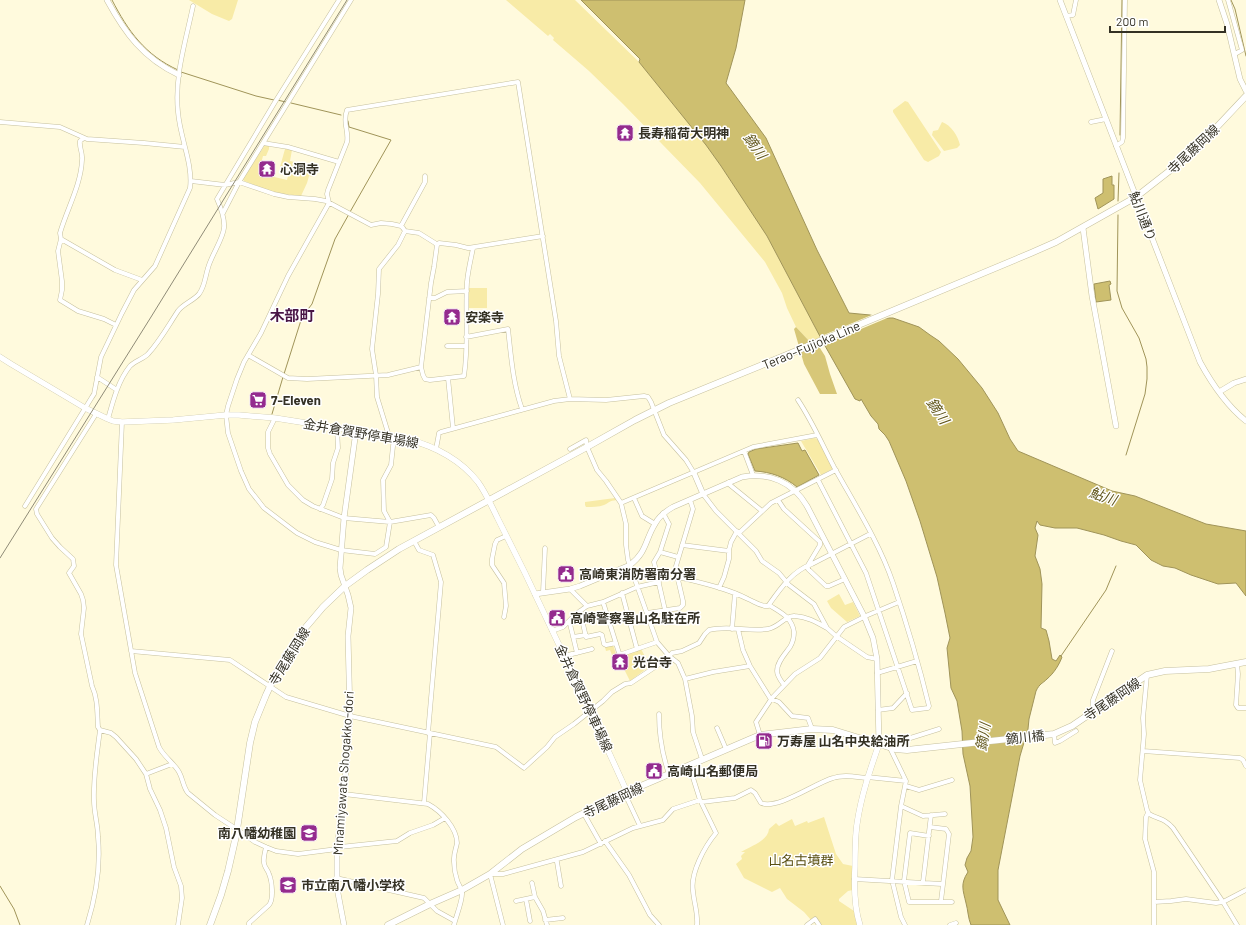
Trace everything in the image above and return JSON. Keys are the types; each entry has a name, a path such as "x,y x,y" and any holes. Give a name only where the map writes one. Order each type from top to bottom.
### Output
{"main road":[{"name":"寺尾藤岡線","path":"1136,197 1199,146 1246,96"},
{"name":"Terao-Fujioka Line","path":"489,500 654,410 696,391 774,361 1056,242 1136,197"},
{"name":"金井倉賀野停車場線","path":"0,357 85,408 108,420 122,422 173,420 226,415 275,418 356,432 391,436 422,443 436,449 458,462 478,482 489,500 590,711 626,793"},
{"name":"寺尾藤岡線","path":"210,925 226,877 237,829 250,743 256,722 280,665 306,627 323,607 345,586 367,570 414,541 489,500"},
{"name":"寺尾藤岡線","path":"1053,734 1072,726 1147,675 1165,671 1209,669 1246,662"},
{"name":"寺尾藤岡線","path":"388,925 462,890 490,874 534,841 584,814 626,793 726,748 760,735 812,729 833,730 900,750 949,746"},
{"name":"鏑川橋","path":"949,746 1053,734"},
{"path":"860,925 857,918 854,879 857,825 867,777 879,744"}],"street":[{"path":"106,0 119,22 143,51 164,68 179,75"},
{"path":"108,420 117,390 130,367 148,354 181,307 202,290 208,267 224,230 222,213 217,199 275,102 339,0"},
{"path":"222,213 239,182 351,0"},
{"name":"鮎川通り","path":"1060,0 1200,362 1219,392 1233,409 1246,421"},
{"path":"1066,16 1073,15 1076,0"},
{"path":"1116,146 1122,142 1123,138 1125,0"},
{"path":"1219,0 1235,54 1240,79 1246,91"},
{"path":"1228,0 1242,50 1235,54"},
{"path":"25,506 94,394 101,357 116,325 134,290 155,266 187,197 190,188 191,175 178,111 179,75 194,6"},
{"path":"405,231 398,245 379,270 372,349 376,375 377,397 391,436 391,465 383,480 384,511 390,522 386,547 375,554 341,550 315,542 297,533 269,512 258,501 241,471 228,433 226,415 228,406 244,362 261,333 288,276 330,203 327,194 328,190 347,138 344,120 347,110 518,82 556,321 559,356 570,399"},
{"path":"1091,122 1106,119"},
{"path":"0,122 60,128 84,138 144,142 185,147"},
{"path":"84,138 80,141 83,158 79,176 60,233 61,239 58,251 62,281 60,300 78,311 104,319 116,325"},
{"path":"263,143 292,148 339,162"},
{"path":"400,226 425,182 425,176"},
{"path":"191,181 225,185 239,182 274,194 288,197 315,199 330,203 372,225 386,223 400,226 405,231 419,233 437,245"},
{"path":"1083,228 1092,296 1116,426"},
{"path":"437,245 439,243 473,248 543,236"},
{"path":"61,239 115,270 142,280"},
{"path":"437,245 421,367 426,379 464,376 468,271 473,248"},
{"path":"429,298 435,298 447,292 467,291"},
{"path":"466,336 508,329 518,399 522,409"},
{"path":"446,346 466,346"},
{"path":"248,355 288,378 307,379 388,375 421,367"},
{"path":"97,377 117,390"},
{"path":"448,378 453,428"},
{"path":"1219,392 1234,383 1246,379"},
{"path":"436,449 439,433 549,402 570,399 606,400 644,396 649,398 664,435 686,460 694,473 703,494 716,511 756,551 762,561 779,573 789,585 814,604 827,628"},
{"path":"798,400 808,415 817,435 881,555 893,583 917,661 929,706 928,708 912,710 866,572 818,480"},
{"path":"87,925 95,897 100,860 94,803 94,776 100,730 98,727 95,693 92,686 81,634 84,608 83,600 69,573 74,566 74,562 52,538 36,512 37,506 96,414"},
{"path":"275,418 268,432 268,448 270,454 288,485 295,493 313,506 344,518 390,522 431,516 434,518 439,527"},
{"path":"122,422 116,565 140,693 159,747 162,753 179,772 185,790 214,815 237,829 254,842 276,851 298,854 337,850 340,847 397,841 410,833 433,825 445,818"},
{"path":"320,509 323,506 332,479 332,463 338,448 337,428"},
{"name":"Minamiyawata Shogakko-dori","path":"344,925 336,878 337,850 344,794 350,716 348,636 351,608 340,568 344,518 356,432"},
{"path":"621,503 756,446 817,435"},
{"path":"570,448 586,440 587,447 597,470 621,503 626,524 626,549 630,565 657,642 669,656 678,663 685,680 692,716 693,732 702,759"},
{"path":"744,451 753,475"},
{"path":"719,588 729,560 731,542 738,532 768,505 836,470"},
{"path":"534,594 570,589 630,565 643,551 655,524 663,513 673,506 742,477 753,475 780,480 789,485 807,506 864,616 873,638 877,659 879,744"},
{"path":"729,482 730,485 762,511"},
{"path":"634,498 642,516 655,524"},
{"path":"647,614 680,608 683,605 676,571 678,557 693,509 690,500"},
{"path":"778,500 784,509 820,542 820,545 808,565 808,569 826,586 845,579"},
{"path":"663,513 669,524 660,552 654,562 665,610"},
{"path":"678,577 735,593 764,607 769,605 786,581 803,567 870,534"},
{"path":"504,617 506,606 504,583 492,565 492,559 497,540 506,536"},
{"path":"414,541 419,550 433,555 441,582 424,803"},
{"path":"682,545 729,552"},
{"path":"543,592 545,548"},
{"path":"660,552 678,557"},
{"path":"552,631 563,627 587,606 603,602 637,587 659,582"},
{"path":"570,589 587,606"},
{"path":"622,593 637,649"},
{"path":"732,629 735,593"},
{"path":"603,602 619,653 622,654 657,642"},
{"path":"760,735 756,722 772,698 801,669 820,658 844,627 864,616 899,602"},
{"path":"769,605 787,617 792,625 794,635 791,645 784,654 777,668 777,672 784,685"},
{"path":"580,611 586,635"},
{"path":"131,651 230,660 286,697 350,716 496,748 524,768 547,747 554,736 574,724 612,692 625,684 631,683 672,653 682,651 699,643 709,630 770,629 781,623 787,617 793,615 809,618 827,628 867,657 877,659"},
{"path":"569,622 576,653"},
{"path":"738,630 743,650 750,666 770,698 779,702 790,714 808,718 812,729"},
{"path":"573,637 586,635 586,637 588,637 600,634 602,635 604,644 616,643"},
{"path":"564,656 592,649"},
{"path":"1092,713 1093,700 1112,651"},
{"path":"877,673 917,661"},
{"path":"1237,664 1238,674 1236,706 1238,708 1246,708"},
{"path":"685,680 713,672 750,666"},
{"path":"1147,675 1140,780 1148,813 1146,817 1145,839 1154,872 1154,925"},
{"path":"878,710 893,708 907,693"},
{"path":"659,714 663,756 669,774"},
{"path":"717,728 726,748"},
{"path":"900,750 904,740 939,728"},
{"path":"100,730 116,736 136,759 146,774 150,789 160,810 166,828 174,867 181,886 182,898 178,925"},
{"path":"1053,734 1055,743 1076,731"},
{"path":"890,747 906,783 901,806 892,880 901,917 905,925"},
{"path":"1143,751 1240,758 1246,766"},
{"path":"146,774 172,764"},
{"path":"689,765 701,801 716,833 700,858 695,873 692,890 698,915 697,925"},
{"path":"503,925 490,874 503,874 583,852 633,828 663,820 673,809 701,801 735,798 751,790 754,791 761,803 768,804 794,797 810,787 832,778 844,776 867,777 906,783 920,790 952,780"},
{"path":"626,793 640,826"},
{"path":"336,878 424,898 437,911 454,924 462,895 462,890 457,881 454,861 457,842 453,831 445,818 434,807 424,803 344,794"},
{"path":"901,806 923,816 945,814"},
{"path":"1148,813 1154,817 1163,819 1173,828 1237,925"},
{"path":"584,814 603,842 630,875 650,915 659,925"},
{"path":"923,882 931,815"},
{"path":"930,827 946,829 949,834 941,901"},
{"path":"929,836 910,833 904,881 909,902 952,902"},
{"path":"249,925 249,923 269,905 273,898 269,874 263,861 266,847"},
{"path":"556,860 561,886"},
{"path":"854,879 942,884"},
{"path":"532,883 535,898 543,911 546,923 563,918"},
{"path":"1154,902 1186,899 1216,904 1246,890"},
{"path":"516,901 535,898"},
{"path":"526,899 530,921"},
{"path":"807,925 815,919 819,925"},
{"path":"950,925 956,923"}],"green space":[{"path":"189,0 238,0 232,19 229,21 212,14"},
{"path":"506,0 575,0 639,62 706,145 767,236 824,344 818,345 811,343 796,327 782,293 765,262 700,183 623,104 589,71 553,40 554,38 550,34 548,36"},
{"path":"905,101 908,102 941,152 939,156 928,162 924,160 893,112 893,110"},
{"path":"942,122 951,128 958,138 960,145 957,148 944,151 932,135 933,131 938,130"},
{"path":"265,145 269,145 269,149 266,156 263,156 259,171 262,174 287,180 290,169 280,167 285,149 292,150 290,161 316,167 313,177 309,176 301,196 276,193 244,181 243,179"},
{"path":"469,288 487,288 487,308 469,308"},
{"path":"815,438 818,440 832,467 832,469 821,475 801,441"},
{"path":"615,498 617,500 600,506 586,507 585,505 585,502"},
{"path":"839,594 845,605 853,602 860,616 847,622 831,608 827,601"},
{"path":"613,645 617,657 641,649 650,666 630,681 622,665 618,666 614,654 612,655 610,650 606,651 605,647"},
{"name":"山名古墳群","path":"824,817 836,854 843,864 853,866 853,890 848,891 839,899 839,901 854,911 857,925 821,925 815,918 811,920 804,912 787,899 780,888 772,892 744,878 736,864 742,859 741,856 745,852 741,852 766,837 769,829 776,823 779,826 792,819 795,826 807,821 808,823"}],"shaded area":[{"path":"796,327 811,343 818,345 825,356 837,394 820,394 804,364 794,329"}],"water":[{"path":"581,0 745,0 736,48 726,83 766,138 817,250 849,313 893,318 919,327 939,341 958,359 982,388 998,413 1010,439 1018,451 1112,491 1135,496 1206,524 1246,531 1246,596 1236,583 1218,584 1175,568 1163,566 1151,560 1136,545 1077,528 1055,528 1040,525 1037,521 1035,528 1038,535 1035,556 1040,569 1042,584 1041,628 1046,630 1052,659 1056,661 1060,655 1062,657 1054,672 1040,685 1036,691 1028,729 1020,756 998,870 998,900 1010,925 971,925 969,920 963,884 965,876 968,872 965,865 971,851 973,837 970,786 963,754 962,731 957,701 951,688 947,648 950,638 937,577 920,521 906,481 889,441 879,429 878,424 871,416 861,399 860,401 855,399 767,236 721,166 706,145 639,62 640,59"},
{"path":"1112,176 1112,185 1114,185 1114,199 1098,209 1095,198 1103,193 1103,179"},
{"path":"1110,281 1111,284 1109,285 1111,300 1096,302 1094,284"},
{"path":"798,443 802,451 805,450 819,475 797,487 788,480 778,476 755,471 748,454 749,452 756,449"}],"pier":[{"path":"874,314 892,316 823,345 819,337"}],"waterway":[{"path":"112,0 124,22 139,41 156,57 178,70"},
{"path":"1120,135 1122,0"},
{"path":"1231,0 1235,9 1246,56"},
{"path":"181,72 256,96 274,100"},
{"path":"277,100 286,102"},
{"path":"291,103 341,115"},
{"path":"348,121 349,127 391,140 350,212"},
{"path":"1118,201 1119,173"},
{"path":"284,374 302,317 312,304 335,239 349,214"},
{"path":"1118,215 1117,291 1122,308 1139,338 1147,367 1145,394 1126,455"},
{"path":"272,414 283,377"},
{"path":"1061,656 1106,590 1116,566"},
{"path":"0,886 14,909 20,925"}],"railway":[{"path":"0,558 347,0"}],"place":[{"name":"長寿稲荷大明神","path":"625,133"},
{"name":"心洞寺","path":"267,169"},
{"name":"安楽寺","path":"452,317"},
{"name":"7-Eleven","path":"258,400"},
{"name":"高崎東消防署南分署","path":"566,574"},
{"name":"高崎警察署山名駐在所","path":"557,618"},
{"name":"光台寺","path":"620,662"},
{"name":"万寿屋 山名中央給油所","path":"764,741"},
{"name":"高崎山名郵便局","path":"654,771"},
{"name":"南八幡幼稚園","path":"309,833"},
{"name":"市立南八幡小学校","path":"288,885"}],"district":[{"name":"木部町","path":"292,316"}],"water label":[{"name":"鏑川","path":"755,146"},
{"name":"鏑川","path":"938,411"},
{"name":"鮎川","path":"1103,496"},
{"name":"鏑川","path":"983,737"}]}
